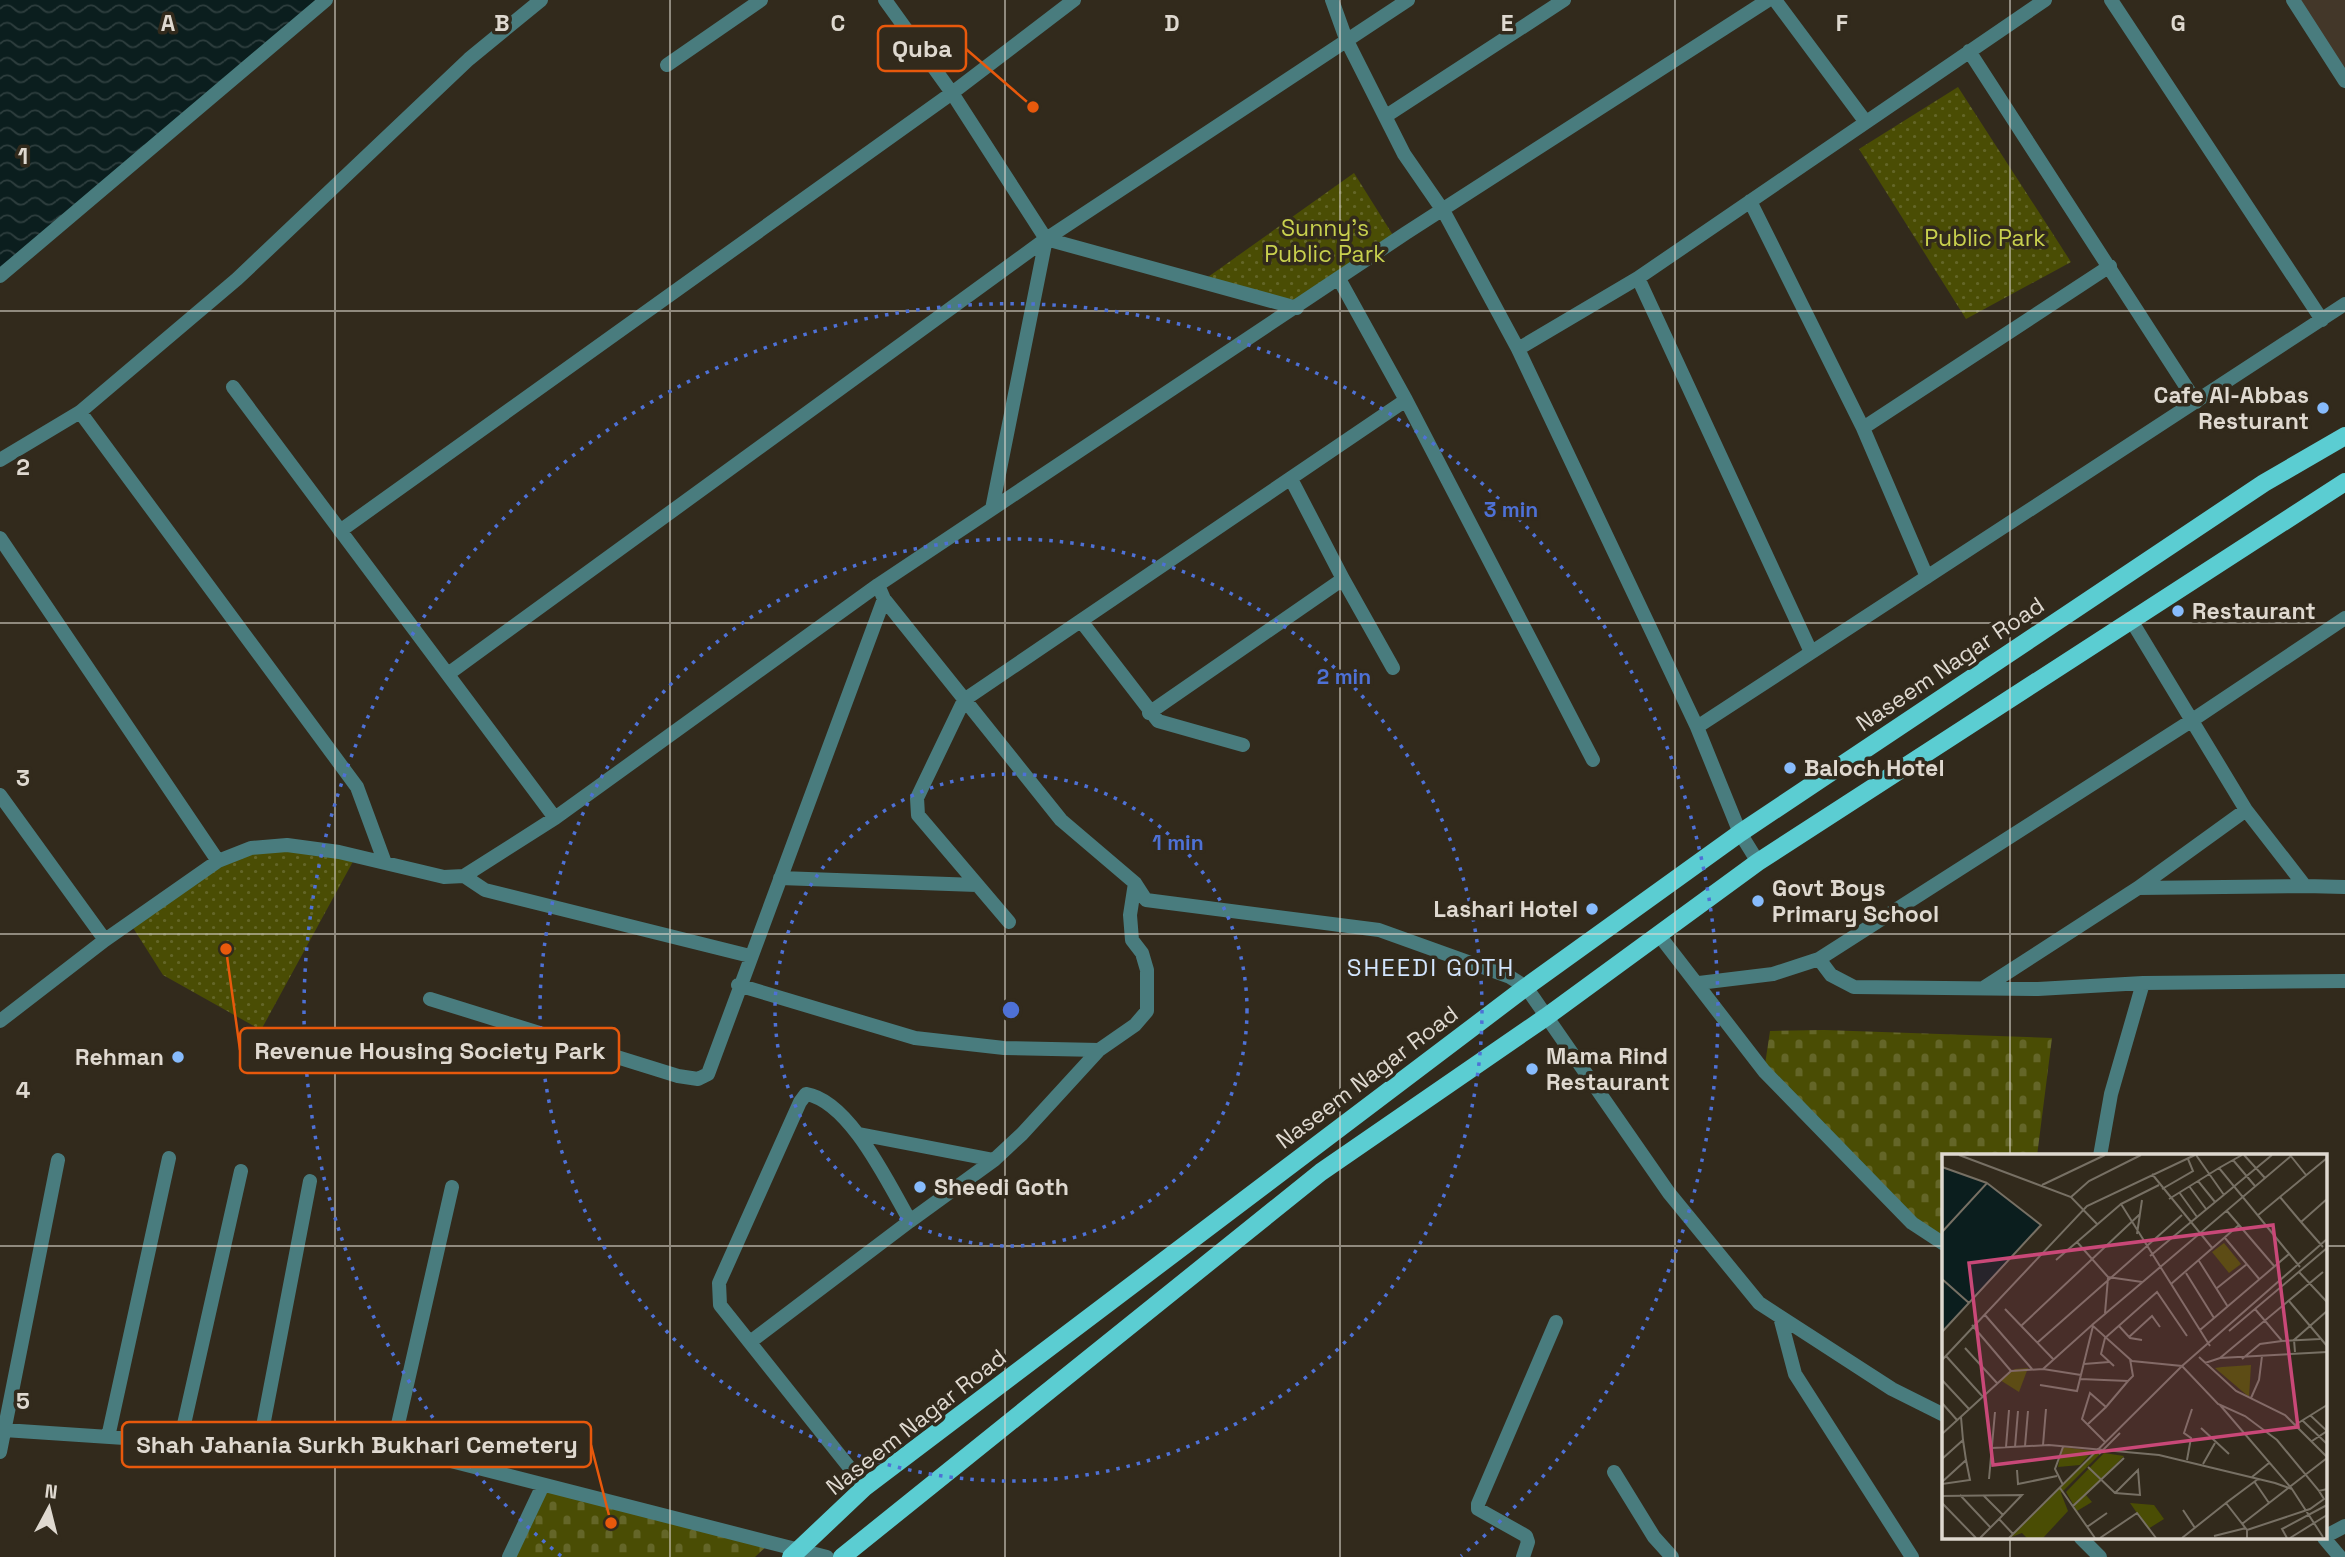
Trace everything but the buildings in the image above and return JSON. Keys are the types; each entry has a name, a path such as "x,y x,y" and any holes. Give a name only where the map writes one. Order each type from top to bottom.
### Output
{"main road":[{"name":"Naseem Nagar Road","path":"795,1554 865,1487 1526,987 1741,833 2264,483 2345,436"},
{"name":"Naseem Nagar Road","path":"842,1557 1321,1172 1546,1017 1758,862 2345,482"}],"street":[{"path":"0,276 326,0"},
{"path":"0,460 80,412 237,279 469,59 541,0"},
{"path":"667,65 761,0"},
{"path":"885,0 951,93 1046,239 1297,309"},
{"path":"340,531 951,93 1073,0"},
{"path":"1332,0 1346,39 1404,154 1444,212 1518,348 1697,727 1741,833 1758,862"},
{"path":"448,674 1046,239 1408,0"},
{"path":"1386,116 1564,0"},
{"path":"0,1021 105,940 218,861 251,848 287,845 338,852 444,877 464,876 555,818 878,585 1339,279 1768,0"},
{"path":"1775,0 1865,121"},
{"path":"1518,348 1638,278 2045,0"},
{"path":"2111,0 2322,320"},
{"path":"2293,0 2345,81"},
{"path":"1969,51 2196,402"},
{"path":"1750,201 1863,428 1927,576"},
{"path":"992,509 1046,239"},
{"path":"1863,428 2110,266"},
{"path":"1638,278 1811,652"},
{"path":"1339,279 1406,400 1592,760"},
{"path":"1697,727 2345,304"},
{"path":"233,387 555,818"},
{"path":"1009,922 918,815 917,798 964,701 1406,400"},
{"path":"80,412 357,787 385,863"},
{"path":"1291,479 1393,668"},
{"path":"0,538 218,861"},
{"path":"1149,713 1343,579"},
{"path":"878,585 884,599 1061,820 1135,883 1146,900 1379,930 1484,965 1526,987 1670,1193 1759,1303 1892,1389 1942,1414"},
{"path":"430,999 678,1076 698,1079 708,1074 738,985 884,599"},
{"path":"1699,983 1773,974 1819,959 2191,721 2345,618"},
{"path":"2132,620 2246,810 2305,886"},
{"path":"1081,621 1149,713 1169,726 1243,745"},
{"path":"0,795 105,940"},
{"path":"1985,987 2138,888 2246,810"},
{"path":"464,876 485,890 750,956"},
{"path":"780,878 977,885"},
{"path":"750,1342 994,1160 1022,1134 1099,1050 1135,1025 1147,1011 1147,970 1142,953 1132,940 1130,915 1135,883"},
{"path":"2138,888 2345,887"},
{"path":"1659,935 1765,1071 1912,1223 1942,1243"},
{"path":"1819,959 1831,975 1854,987 2038,989 2143,983 2345,981"},
{"path":"2100,1154 2111,1094 2143,983"},
{"path":"738,985 915,1038 1004,1048 1099,1050"},
{"path":"865,1487 720,1305 719,1283 800,1102 806,1094 818,1096 859,1134 910,1221"},
{"path":"859,1134 994,1160"},
{"path":"108,1437 169,1158"},
{"path":"0,1452 58,1160"},
{"path":"180,1442 240,1171"},
{"path":"259,1447 310,1181"},
{"path":"391,1455 452,1186"},
{"path":"1780,1317 1795,1374 1912,1557"},
{"path":"1523,1557 1528,1542 1525,1536 1478,1509 1478,1504 1556,1322"},
{"path":"5,1430 443,1459 795,1554 827,1557"},
{"path":"1614,1472 1654,1537 1672,1557"},
{"path":"509,1557 543,1485"},
{"path":"2328,1535 2345,1526"},
{"path":"2083,1540 2100,1557"},
{"path":"2327,1540 2340,1557"}],"shaded area":[{"path":"2293,0 2345,0 2345,81"}],"green space":[{"name":"Public Park","path":"1958,87 2071,262 1966,319 1859,149"},
{"name":"Sunny's Public Park","path":"1354,173 1396,240 1297,308 1201,282"},
{"path":"251,848 356,856 261,1030 163,975 130,923"},
{"path":"1824,1030 2052,1038 2037,1154 1942,1154 1942,1243 1912,1223 1764,1071 1770,1031"},
{"path":"540,1484 770,1543 755,1557 516,1557"}],"water":[{"path":"0,0 326,0 0,276"}],"place":[{"name":"Quba","path":"1033,107"},
{"name":"Cafe Al-Abbas Resturant","path":"2323,408"},
{"name":"Restaurant","path":"2178,611"},
{"name":"Baloch Hotel","path":"1790,768"},
{"name":"Govt Boys Primary School","path":"1758,901"},
{"name":"Lashari Hotel","path":"1592,909"},
{"name":"Revenue Housing Society Park","path":"226,949"},
{"name":"Rehman","path":"178,1057"},
{"name":"Mama Rind Restaurant","path":"1532,1069"},
{"name":"Sheedi Goth","path":"920,1187"},
{"name":"Shah Jahania Surkh Bukhari Cemetery","path":"611,1523"}],"district":[{"name":"SHEEDI GOTH","path":"1431,967"}]}
